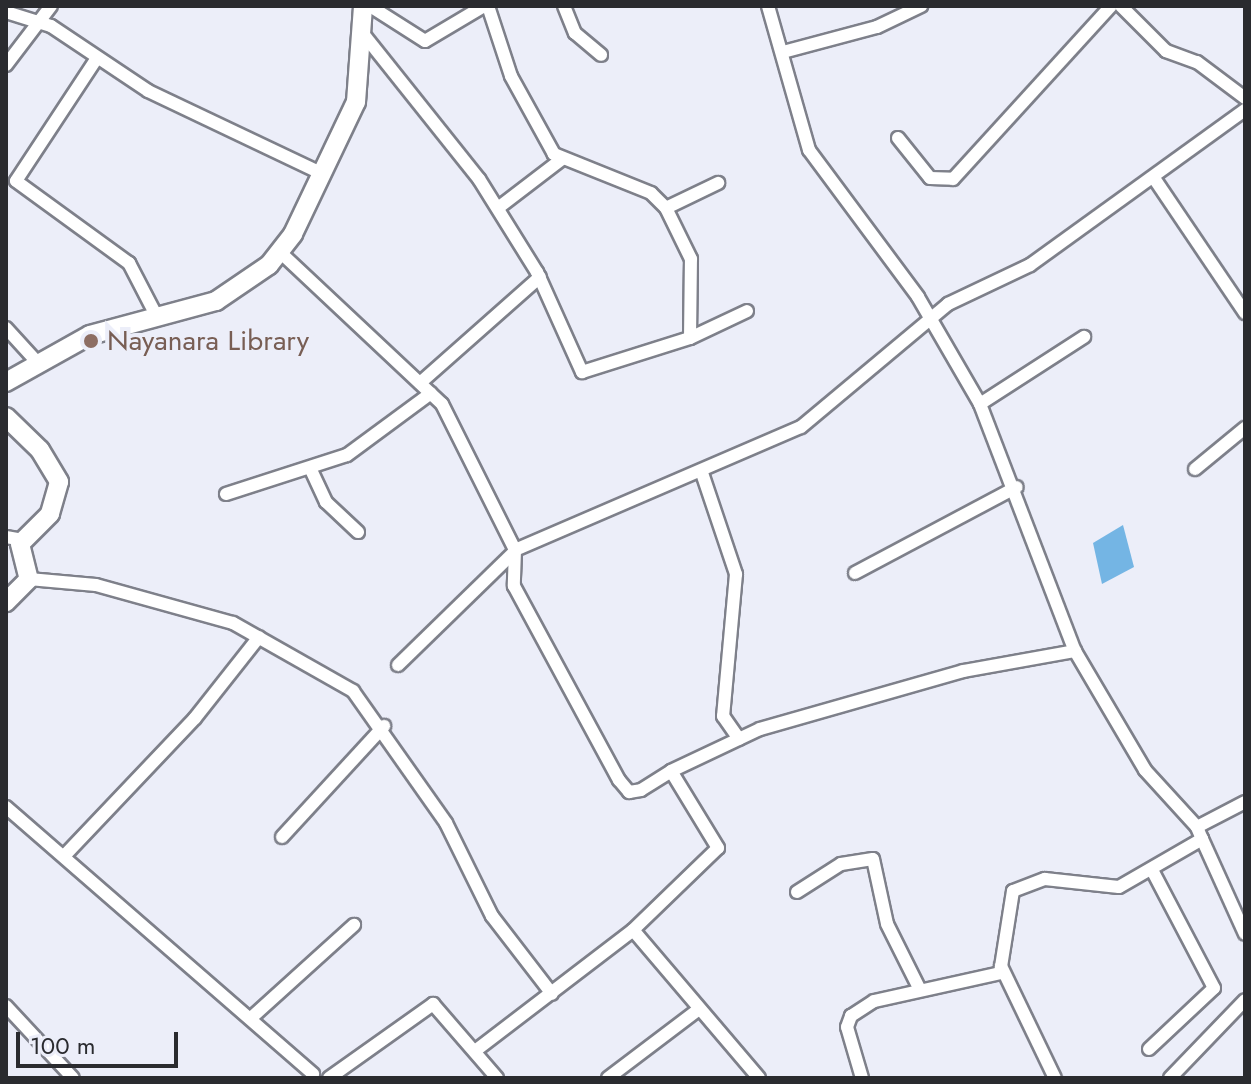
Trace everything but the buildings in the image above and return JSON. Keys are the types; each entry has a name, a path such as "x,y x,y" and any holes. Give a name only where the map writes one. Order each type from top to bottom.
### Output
{"main road":[{"path":"6,382 90,335 216,301 280,252 356,102 364,35 363,6"},
{"path":"6,417 40,450 59,482 50,514 14,539 29,579 6,602"}],"street":[{"path":"6,65 51,6"},
{"path":"370,6 425,41 486,6 529,117 562,159 651,193 666,208 691,259 690,338"},
{"path":"564,6 575,33 601,55"},
{"path":"768,6 809,150 930,318 980,404 1017,487 1075,651 1145,770 1200,833 1245,934"},
{"path":"783,52 877,27 921,6"},
{"path":"898,138 925,174 953,179 1111,6"},
{"path":"1121,6 1166,51 1197,62 1245,98"},
{"path":"6,12 41,22 148,91 321,173"},
{"path":"364,35 498,208 540,277 582,372 690,338 747,311"},
{"path":"97,58 11,179 129,263 156,315"},
{"path":"398,665 515,550 702,473 801,427 930,318 1030,265 1245,110"},
{"path":"498,208 562,159"},
{"path":"1154,178 1245,313"},
{"path":"666,208 718,183"},
{"path":"280,252 431,393 469,449 515,550 514,586 619,780 629,792 641,790 671,771 739,739 963,671 1075,651"},
{"path":"420,383 540,277"},
{"path":"6,328 37,362"},
{"path":"980,404 1084,337"},
{"path":"226,494 312,472 380,434 431,393"},
{"path":"1195,469 1245,428"},
{"path":"312,472 326,502 358,532"},
{"path":"702,473 736,574 723,716 739,739"},
{"path":"855,573 1017,487"},
{"path":"29,579 96,585 259,637 353,691 384,726 446,823 492,916 552,994"},
{"path":"66,854 202,710 259,637"},
{"path":"282,837 384,726"},
{"path":"475,1051 633,930 718,848 671,771"},
{"path":"862,1078 847,1027 851,1016 867,1004 1000,973 1013,891 1045,879 1119,887 1152,870 1200,833 1243,807"},
{"path":"7,809 66,854 251,1018 311,1076 329,1078 433,1004 497,1078"},
{"path":"797,892 841,864 873,859 887,924 920,990"},
{"path":"1149,1049 1214,988 1152,870"},
{"path":"251,1018 354,925"},
{"path":"633,930 759,1078"},
{"path":"1001,966 1055,1078"},
{"path":"1170,1078 1245,1000"},
{"path":"6,1006 73,1078"},
{"path":"608,1078 698,1010"}],"water":[{"path":"1123,525 1134,567 1102,584 1093,543"}],"place":[{"name":"Nayanara Library","path":"91,341"}]}
